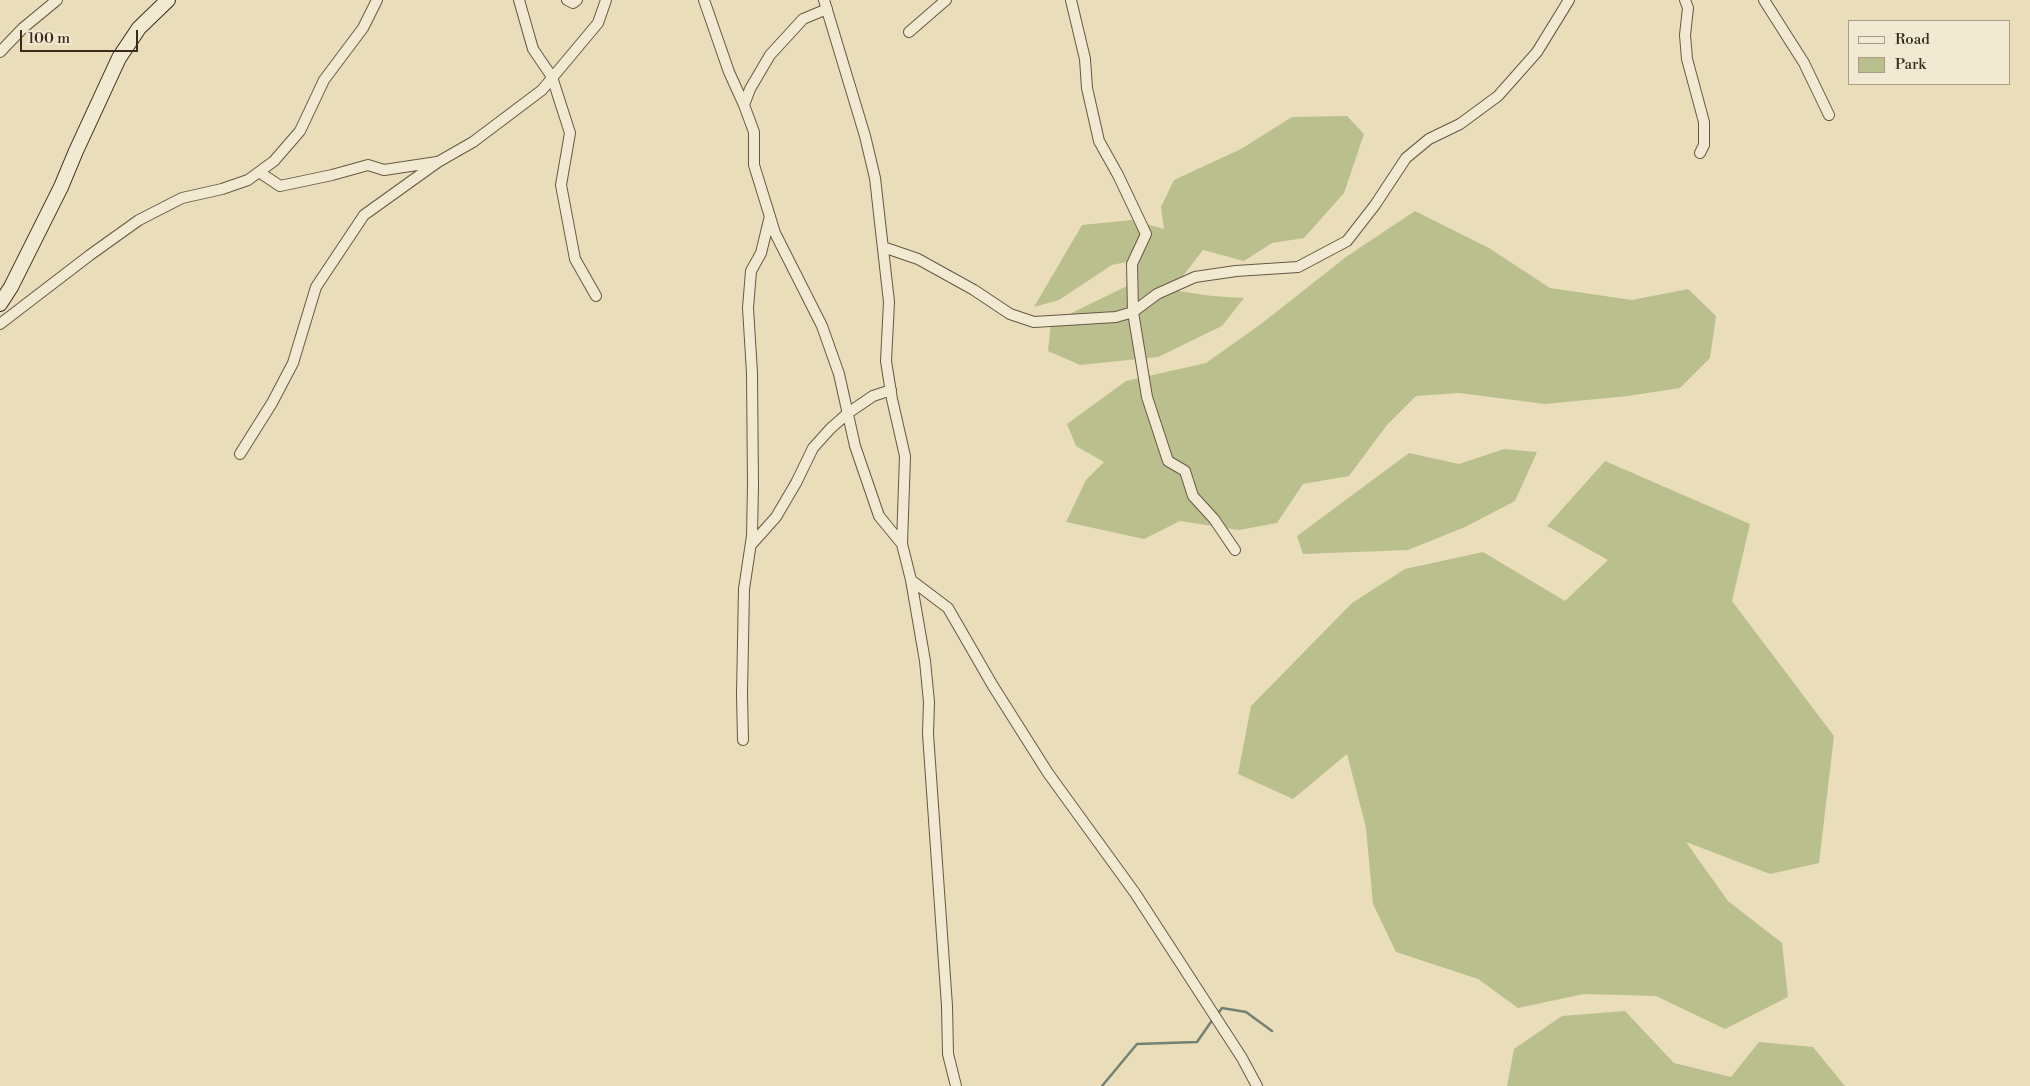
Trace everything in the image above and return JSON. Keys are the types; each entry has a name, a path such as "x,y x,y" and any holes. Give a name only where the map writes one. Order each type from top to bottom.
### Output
{"street":[{"path":"0,52 23,28 57,0"},
{"path":"0,304 11,287 61,187 119,58 140,28 168,0"},
{"path":"519,0 533,49 552,77 570,133 561,185 575,259 596,296"},
{"path":"567,0 573,3 577,0"},
{"path":"240,454 272,403 293,363 316,287 364,214 438,162 474,142 542,90 598,23 606,0"},
{"path":"704,0 729,72 754,132 754,165 775,233 822,326 839,374 855,446 878,516 902,544"},
{"path":"909,32 946,0"},
{"path":"1071,0 1085,58 1086,88 1099,141 1118,174 1146,234 1132,264 1133,312 1147,397 1168,461 1186,471 1193,496 1214,520 1235,550"},
{"path":"884,247 918,260 974,290 1010,314 1034,322 1116,317 1133,312 1156,294 1195,277 1236,271 1298,267 1347,241 1375,205 1406,158 1429,139 1460,124 1498,96 1537,52 1569,0"},
{"path":"1685,0 1688,8 1685,35 1687,59 1704,122 1704,145 1700,153"},
{"path":"1764,0 1804,63 1829,115"},
{"path":"0,324 138,220 182,198 222,189 248,180 274,161 300,131 324,80 363,28 376,1"},
{"path":"744,105 755,80 776,48 803,19 825,4 876,178 889,302 886,361 905,456 902,544 911,580 925,661 929,702 928,734 947,1006 948,1054 956,1086"},
{"path":"259,172 280,186 368,165 384,170 438,162"},
{"path":"743,740 744,589 751,545 753,484 752,372 748,308 751,272 761,253 770,214"},
{"path":"751,545 776,517 796,483 813,448 848,413 873,396 891,390"},
{"path":"911,580 948,608 993,686 1048,773 1135,893 1242,1058 1257,1086"}],"green space":[{"path":"1347,116 1364,134 1344,193 1304,238 1272,243 1244,261 1203,250 1172,290 1212,296 1244,298 1222,326 1158,357 1080,365 1048,351 1051,323 1127,286 1136,260 1112,265 1059,300 1034,307 1082,225 1132,220 1164,229 1161,207 1174,180 1241,149 1292,117"},
{"path":"1415,211 1489,248 1550,288 1632,300 1688,289 1716,316 1710,358 1680,388 1628,396 1545,404 1459,393 1416,396 1387,425 1349,476 1303,484 1277,523 1239,530 1180,521 1144,539 1066,522 1086,480 1104,462 1076,446 1067,424 1126,381 1206,363 1261,324 1346,257"},
{"path":"1504,449 1537,452 1515,501 1465,527 1408,550 1303,554 1297,536 1409,453 1459,464"},
{"path":"1605,461 1750,524 1732,601 1834,736 1819,863 1770,874 1686,842 1728,901 1782,943 1788,997 1725,1029 1656,996 1584,994 1518,1008 1478,979 1396,952 1373,904 1366,828 1347,754 1293,799 1238,774 1251,706 1352,603 1405,569 1483,552 1565,601 1608,560 1547,526"},
{"path":"1625,1011 1674,1063 1731,1077 1759,1042 1813,1047 1845,1086 1507,1086 1514,1049 1562,1016"}],"waterway":[{"path":"1217,1015 1222,1008 1246,1012 1272,1031"},
{"path":"1102,1086 1137,1044 1197,1042 1213,1019"}]}
